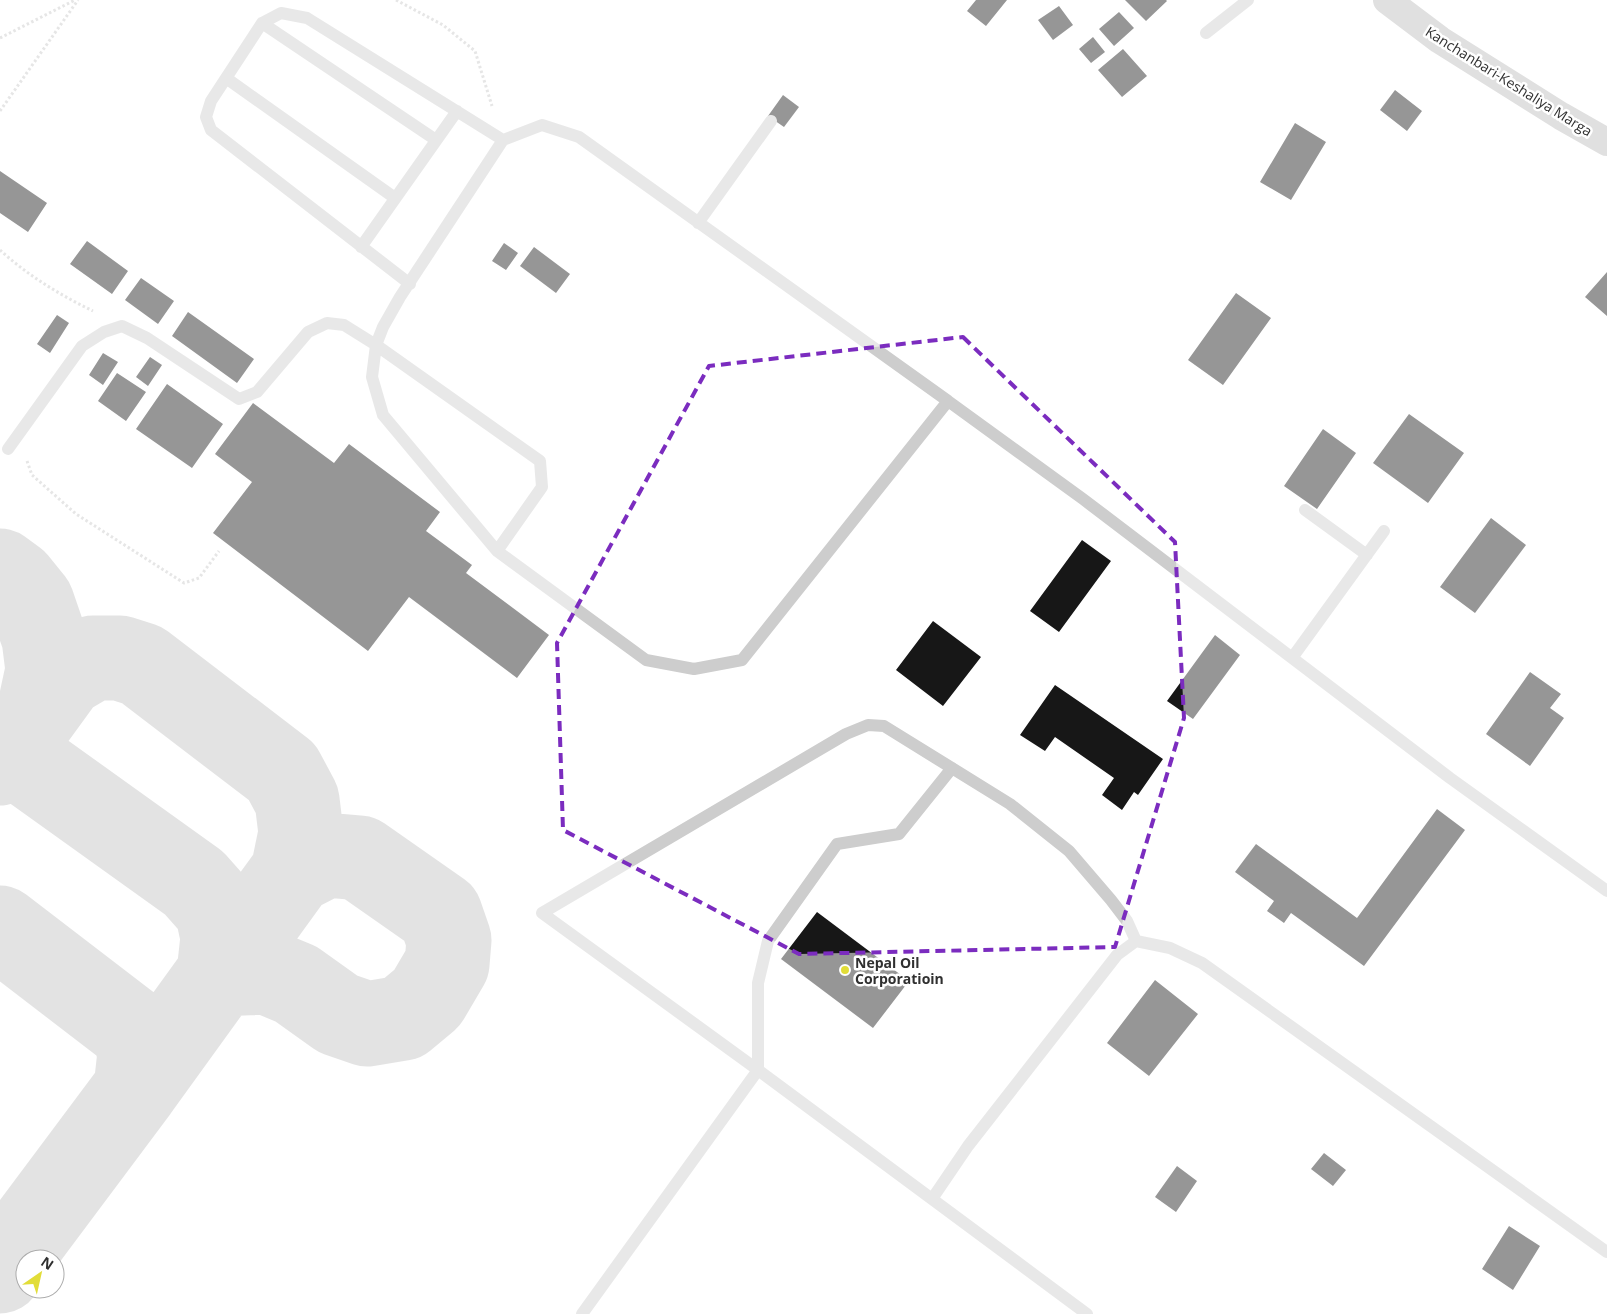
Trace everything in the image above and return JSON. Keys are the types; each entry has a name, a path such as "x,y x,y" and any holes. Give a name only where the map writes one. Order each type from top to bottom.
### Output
{"street":[{"name":"Kanchanbari-Keshaliya Marga","path":"1387,0 1440,40 1561,116 1607,142"}],"lane":[{"path":"1206,33 1248,0"},
{"path":"410,284 211,130 206,117 211,101 262,23 281,13 307,18 503,140"},
{"path":"262,23 436,140"},
{"path":"226,78 395,198"},
{"path":"361,247 457,111"},
{"path":"698,223 772,121"},
{"path":"948,402 742,660 694,670 646,660 496,551 383,416 372,377 376,345 383,327 400,297 503,140 542,125 579,137 698,223 948,402 1083,499 1450,778 1607,891"},
{"path":"8,449 82,346 104,332 122,326 147,338 239,399 257,392 308,332 328,323 344,325 376,345 540,461 542,487 496,551"},
{"path":"1305,510 1367,555"},
{"path":"1292,658 1384,531"},
{"path":"1087,1314 758,1070 542,913 846,734 868,725 884,726 1010,804 1069,851 1127,921 1136,941"},
{"path":"582,1314 758,1070 758,983 768,941 837,844 899,834 952,768"},
{"path":"932,1199 968,1146 1117,955 1136,941 1170,948 1202,963 1607,1252"}],"path":[{"path":"0,38 74,0"},
{"path":"0,111 78,0"},
{"path":"396,0 443,25 475,51 503,140"},
{"path":"0,250 17,265 73,302 122,326"},
{"path":"17,436 32,475 69,508 184,584 198,578 220,551"}],"highlighted area":[{"path":"963,337 1175,542 1184,718 1115,947 799,954 563,830 557,643 709,366"}],"building":[{"path":"976,0 1007,0 986,26 967,11"},
{"path":"1125,0 1166,0 1167,1 1146,21"},
{"path":"1059,6 1073,25 1053,40 1038,20"},
{"path":"1119,12 1134,28 1114,46 1099,29"},
{"path":"1093,37 1105,52 1091,63 1079,49"},
{"path":"1123,49 1147,76 1122,97 1098,70"},
{"path":"1395,90 1422,111 1407,131 1380,110"},
{"path":"783,95 799,107 784,127 768,116"},
{"path":"1295,123 1326,142 1291,200 1260,182"},
{"path":"0,171 47,203 28,232 0,213"},
{"path":"87,241 128,271 112,294 70,264"},
{"path":"504,243 518,253 506,270 492,261"},
{"path":"534,247 570,274 556,293 520,266"},
{"path":"1607,272 1607,316 1585,297"},
{"path":"141,278 174,301 158,324 125,300"},
{"path":"1236,293 1271,318 1223,385 1188,360"},
{"path":"188,312 254,359 237,383 172,336"},
{"path":"57,315 69,323 50,353 37,344"},
{"path":"103,353 118,362 103,385 89,375"},
{"path":"150,357 162,365 148,386 136,377"},
{"path":"117,373 146,392 126,421 98,401"},
{"path":"167,384 223,424 192,468 136,429"},
{"path":"253,403 334,463 349,444 440,512 426,531 472,565 466,573 549,635 517,678 409,597 368,651 213,533 252,482 215,454"},
{"path":"1409,414 1464,453 1428,503 1373,463"},
{"path":"1323,429 1356,453 1317,509 1284,486"},
{"path":"1491,518 1526,545 1475,613 1440,587"},
{"path":"1082,540 1111,561 1059,632 1030,611"},
{"path":"933,621 981,657 943,706 896,670"},
{"path":"1215,635 1240,655 1193,719 1167,701"},
{"path":"1530,672 1561,694 1550,708 1564,718 1530,766 1486,734"},
{"path":"1055,685 1163,759 1138,795 1134,792 1122,810 1102,795 1114,778 1055,737 1045,751 1020,735"},
{"path":"1437,809 1465,830 1364,966 1291,913 1284,923 1267,911 1274,901 1235,872 1256,844 1357,918"},
{"name":"Nepal Oil Corporatioin","path":"817,912 909,981 873,1028 781,959"},
{"path":"1155,980 1198,1014 1149,1076 1107,1043"},
{"path":"1324,1153 1346,1170 1333,1186 1311,1169"},
{"path":"1177,1166 1197,1181 1176,1212 1155,1197"},
{"path":"1509,1226 1540,1246 1513,1290 1482,1269"}],"taxiway":[{"path":"0,571 15,582 32,603 44,638 48,670 40,707"},
{"path":"0,763 64,675 93,658 120,658 142,665 282,772 297,800 301,833 293,872"},
{"path":"0,744 194,883 217,909 223,937 219,974"},
{"path":"136,1089 219,974 293,872 326,855 360,858 440,914 449,940 447,964 427,998 403,1018 367,1024 338,1014 296,984 267,972 219,974"},
{"path":"0,928 133,1030 140,1053 136,1089 0,1271"}],"place":[{"name":"Nepal Oil Corporatioin","path":"845,970"}]}
